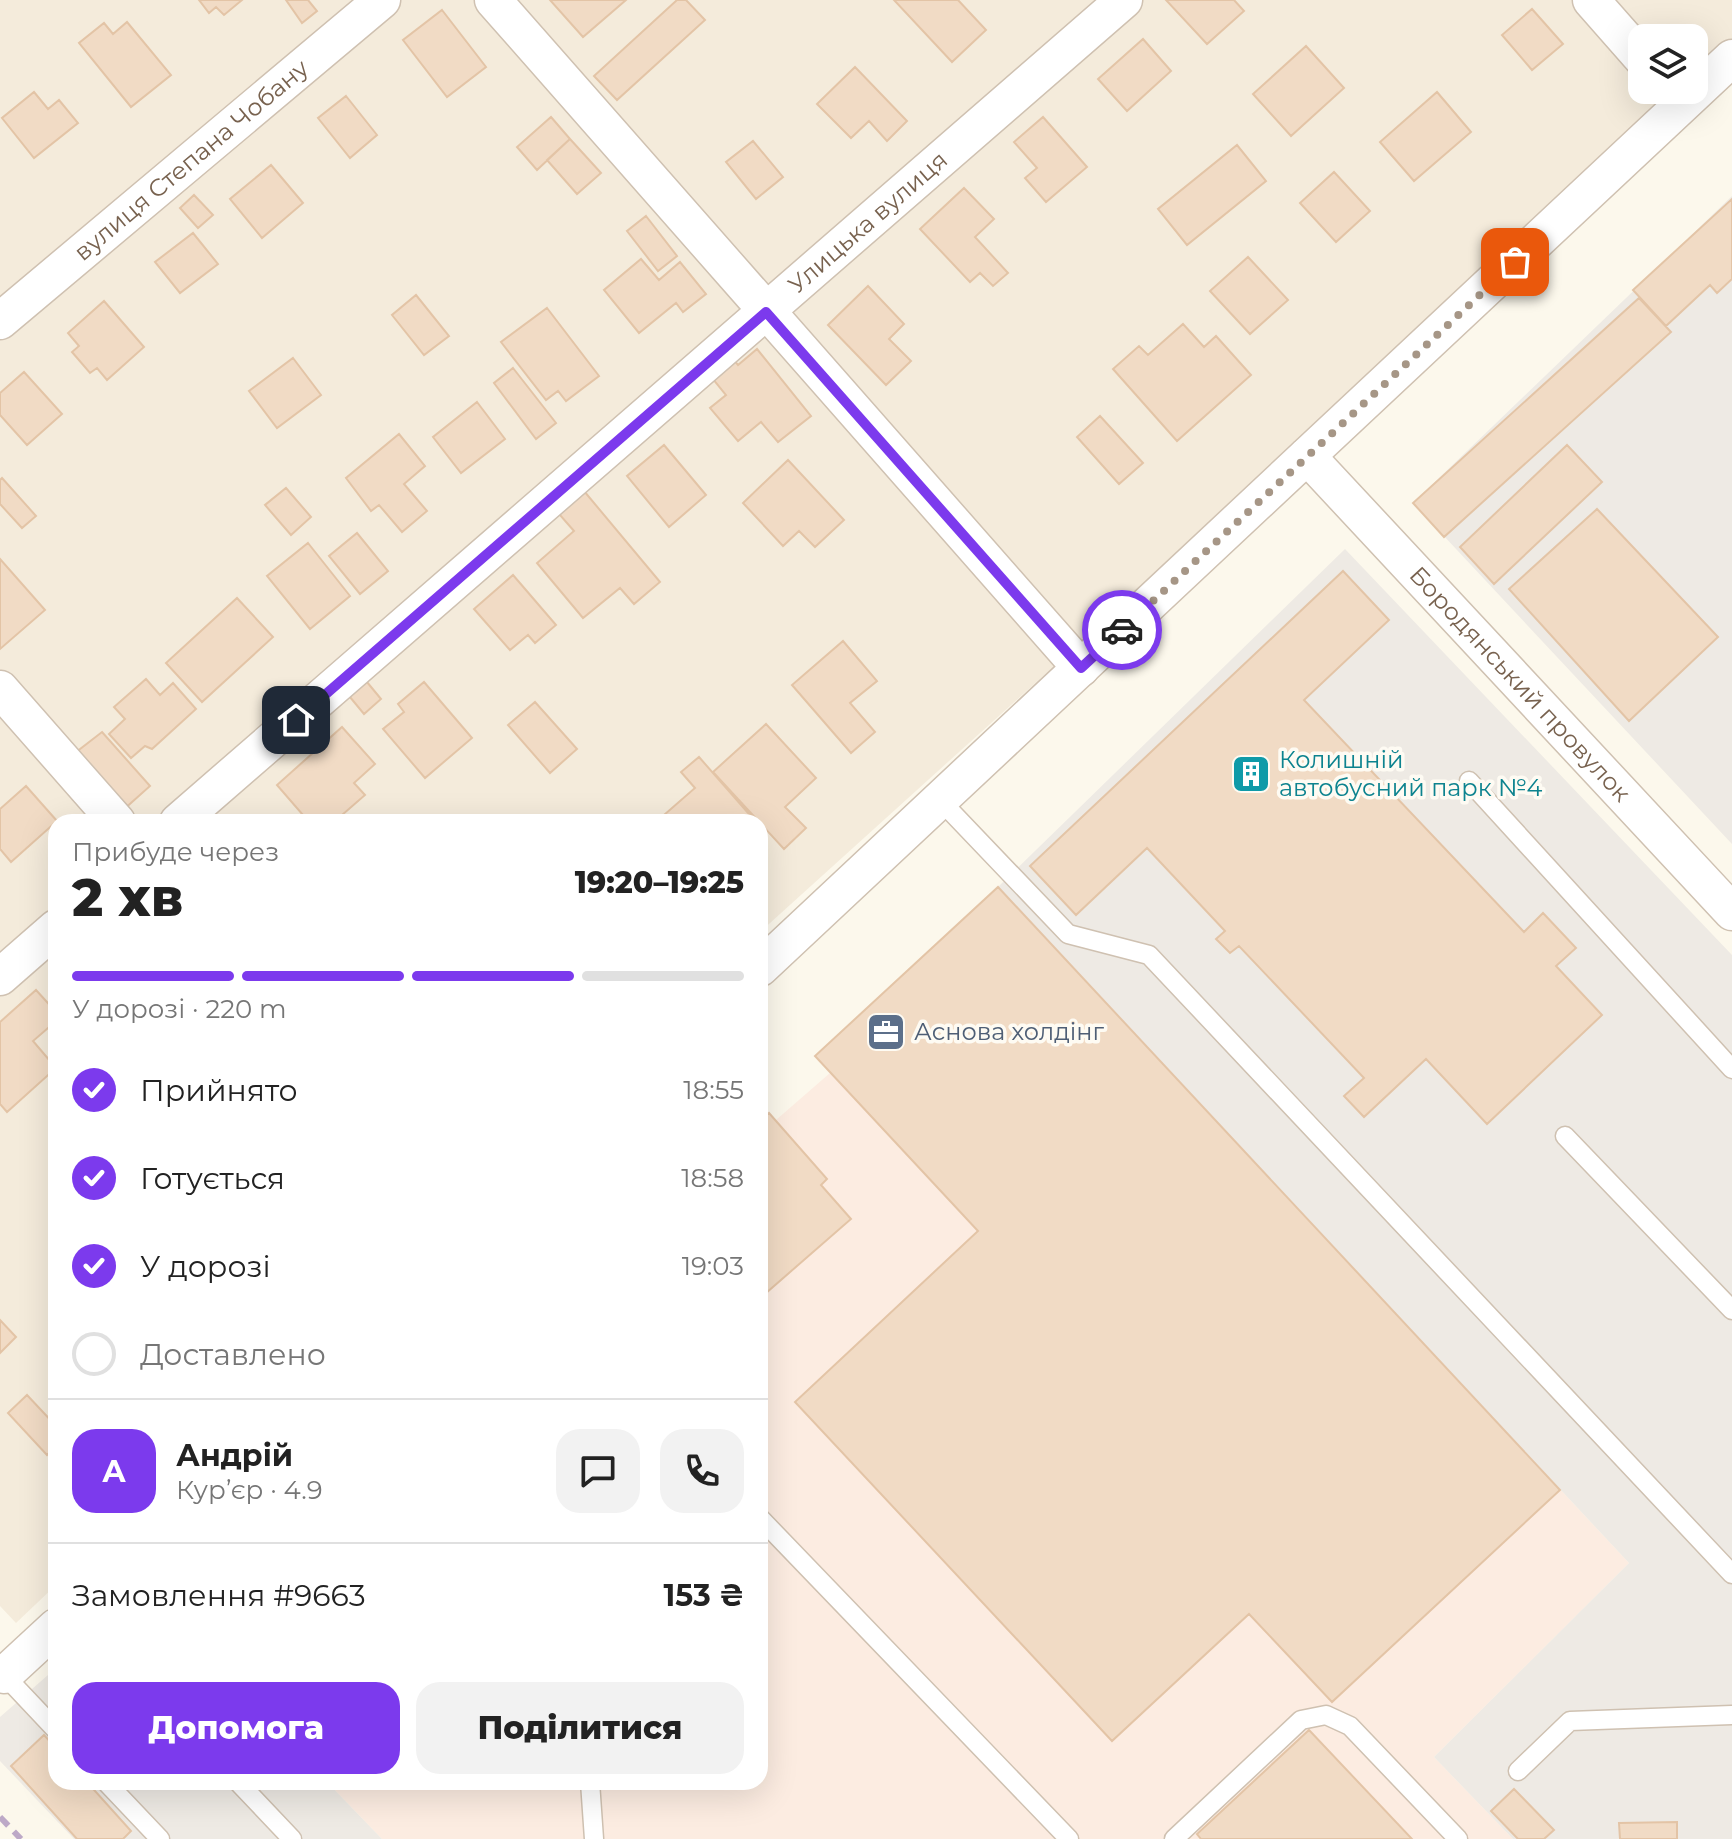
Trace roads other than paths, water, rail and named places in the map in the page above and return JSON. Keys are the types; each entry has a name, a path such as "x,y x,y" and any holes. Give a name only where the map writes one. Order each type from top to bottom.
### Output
{"street":[{"name":"вулиця Степана Чобану","path":"0,321 382,0"},
{"path":"493,0 1081,668"},
{"name":"Улицька вулиця","path":"187,814 1124,0"},
{"path":"1591,0 1628,42"},
{"path":"1708,75 1732,58"},
{"path":"768,961 1307,456 1670,104"},
{"name":"Бородянський провулок","path":"1307,456 1732,912"},
{"path":"0,689 110,814"},
{"path":"0,977 48,935"},
{"path":"2,1677 48,1634"}],"lane":[{"path":"1469,781 1732,1069"},
{"path":"940,800 1068,934 1149,955 1732,1574"},
{"path":"1565,1136 1732,1310"},
{"path":"768,1526 1069,1839"},
{"path":"2,1677 48,1722"},
{"path":"1174,1839 1301,1720 1326,1715 1350,1726 1458,1839"},
{"path":"1518,1771 1570,1721 1732,1715"},
{"path":"114,1790 160,1839"},
{"path":"246,1790 292,1839"},
{"path":"591,1790 594,1839"}],"railway":[{"path":"0,1817 21,1839"}],"place":[{"name":"Колишній автобусний парк №4","path":"1251,774"},
{"name":"Аснова холдінг","path":"886,1032"}]}
